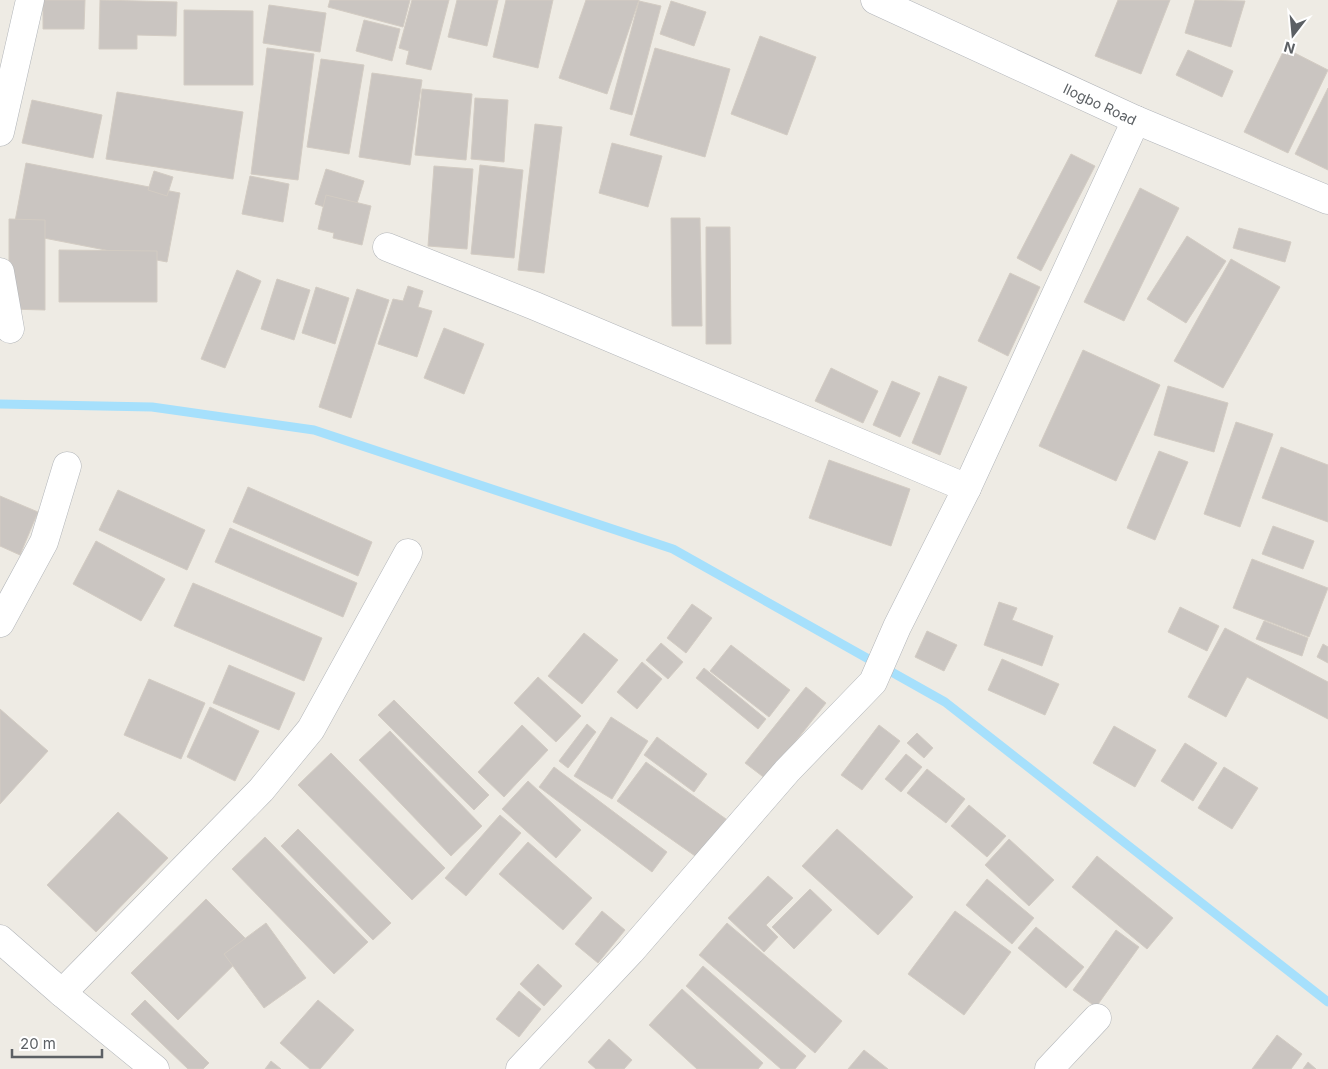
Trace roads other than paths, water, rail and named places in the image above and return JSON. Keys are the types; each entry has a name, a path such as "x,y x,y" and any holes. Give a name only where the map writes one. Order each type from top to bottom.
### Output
{"street":[{"path":"0,132 30,0"},
{"name":"Ilogbo Road","path":"875,0 1136,120 1328,200"},
{"path":"520,1069 631,951 787,771 873,682 897,626 967,488 1136,120"},
{"path":"387,247 535,306 967,488"},
{"path":"0,272 10,329"},
{"path":"0,623 44,542 67,466"},
{"path":"62,993 261,790 311,729 408,553"},
{"path":"0,939 62,993 156,1069"},
{"path":"1049,1069 1096,1018"}],"waterway":[{"path":"0,404 152,407 314,430 673,549 945,702 1328,1002"}]}
